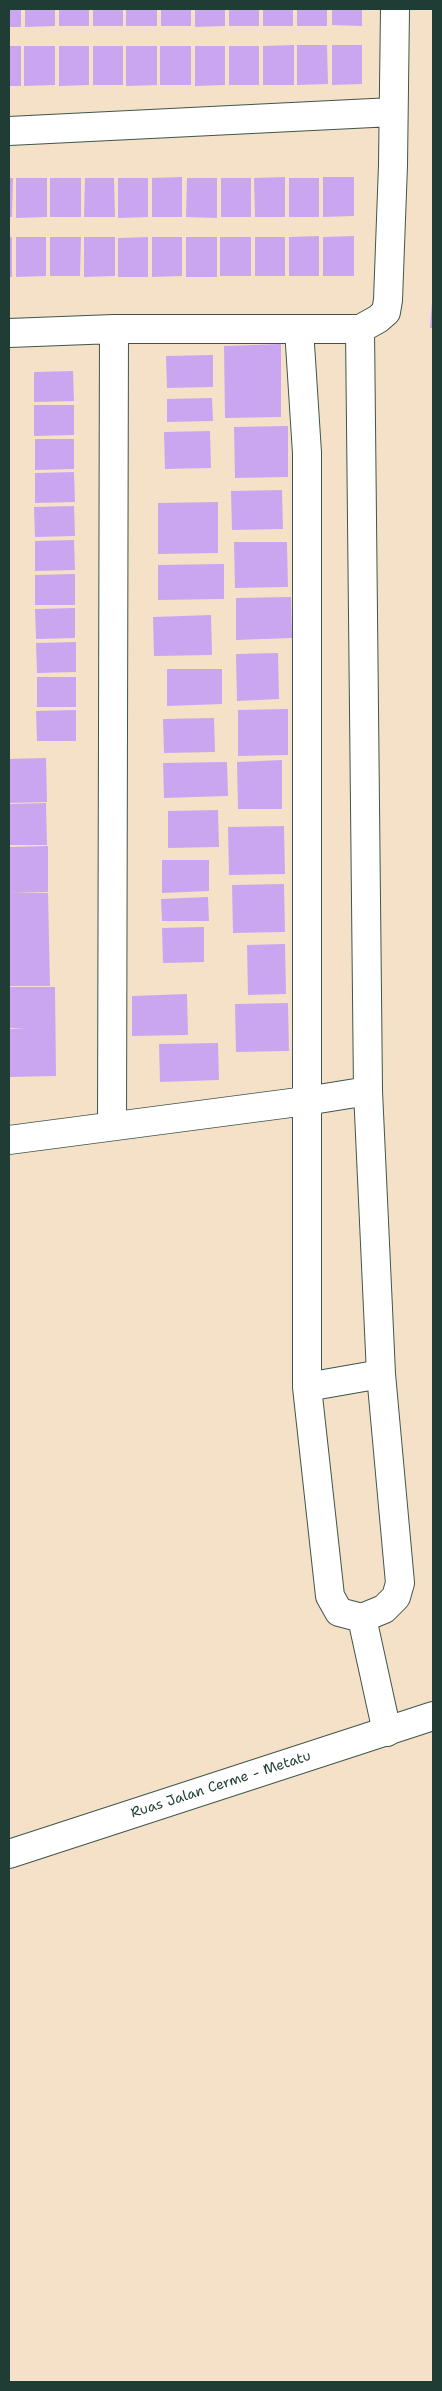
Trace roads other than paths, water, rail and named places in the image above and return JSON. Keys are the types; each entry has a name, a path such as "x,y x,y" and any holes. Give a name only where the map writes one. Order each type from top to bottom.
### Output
{"street":[{"path":"9,333 114,329 360,329 378,319 386,312 388,300 395,9"},
{"path":"9,131 393,112"},
{"path":"299,328 307,462 307,1387 330,1596 338,1612 362,1618 384,1608 396,1597 400,1583 381,1374 368,1091 360,329"},
{"path":"112,1125 114,329"},
{"path":"9,1140 306,1101 368,1091"},
{"path":"307,1387 381,1374"},
{"path":"362,1618 387,1732"},
{"name":"Ruas Jalan Cerme - Metatu","path":"9,1854 433,1716"}]}
